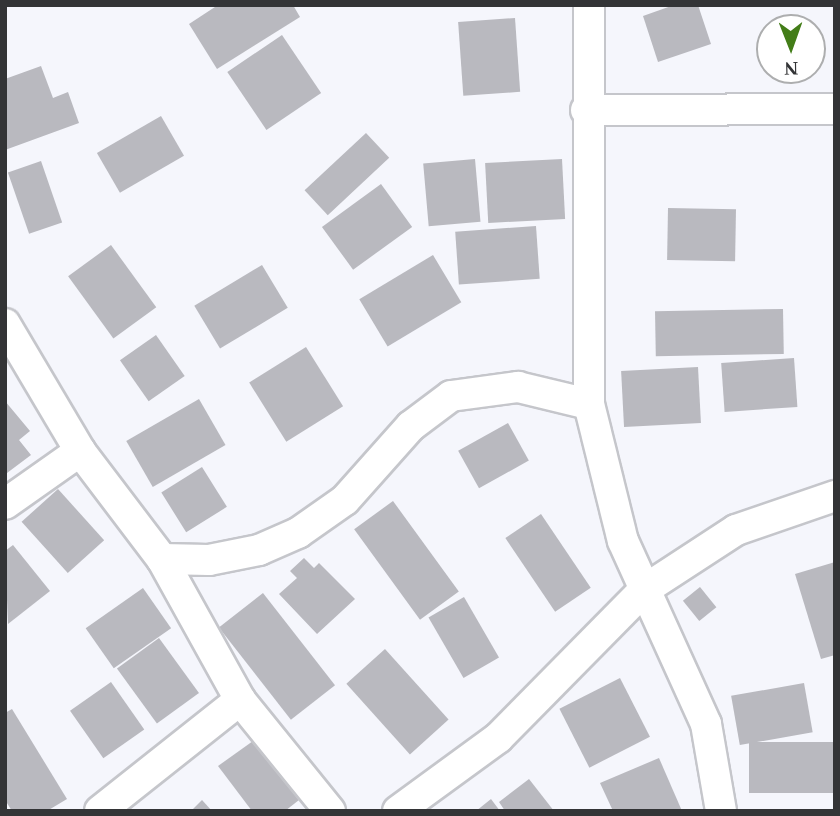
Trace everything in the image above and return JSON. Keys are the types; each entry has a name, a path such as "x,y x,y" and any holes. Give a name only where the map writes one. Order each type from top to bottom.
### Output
{"street":[{"path":"589,5 586,110 589,404 623,541 706,724 721,811"},
{"path":"586,110 835,109"},
{"path":"5,324 80,451 162,559 240,699 330,811"},
{"path":"162,559 209,560 259,550 298,533 345,500 411,426 451,396 518,387 589,404"},
{"path":"5,505 80,451"},
{"path":"398,811 498,738 644,590 736,530 835,496"},
{"path":"100,811 240,699"}],"building":[{"path":"218,5 293,5 300,17 217,69 189,24"},
{"path":"674,5 698,5 711,44 658,62 643,16"},
{"path":"515,18 520,92 463,96 458,22"},
{"path":"282,35 321,93 266,130 227,72"},
{"path":"41,66 53,98 68,92 79,123 5,150 5,79"},
{"path":"161,116 184,156 120,193 97,153"},
{"path":"366,133 389,158 328,215 305,190"},
{"path":"475,159 480,222 429,226 423,164"},
{"path":"562,159 565,219 488,223 485,163"},
{"path":"41,161 62,222 29,234 8,172"},
{"path":"381,184 412,227 353,270 322,227"},
{"path":"668,208 736,209 735,261 667,260"},
{"path":"536,226 540,279 459,285 455,232"},
{"path":"111,245 156,307 113,338 68,276"},
{"path":"433,255 461,302 388,346 359,299"},
{"path":"262,265 288,308 220,349 194,306"},
{"path":"783,309 784,354 656,356 655,311"},
{"path":"156,335 185,376 149,401 120,360"},
{"path":"306,347 343,406 286,442 249,383"},
{"path":"794,358 797,407 725,412 721,363"},
{"path":"698,367 701,423 624,427 621,371"},
{"path":"199,399 226,445 153,487 126,441"},
{"path":"5,401 30,431 19,440 31,455 7,473"},
{"path":"508,423 529,461 479,488 458,451"},
{"path":"202,467 227,507 186,532 161,492"},
{"path":"58,489 104,540 68,573 22,522"},
{"path":"393,501 459,592 420,620 354,529"},
{"path":"541,514 591,588 555,612 505,538"},
{"path":"13,545 50,591 8,624 5,551"},
{"path":"304,558 314,568 319,563 355,599 317,634 279,594 297,578 290,571"},
{"path":"835,562 835,655 821,659 795,574"},
{"path":"700,587 716,607 699,621 683,601"},
{"path":"143,588 171,628 114,668 86,628"},
{"path":"263,593 335,685 291,720 219,627"},
{"path":"464,597 499,658 463,678 428,618"},
{"path":"159,638 199,693 157,724 117,669"},
{"path":"385,649 449,720 410,754 346,684"},
{"path":"620,678 650,737 589,768 559,709"},
{"path":"111,682 144,730 103,758 70,711"},
{"path":"804,683 813,732 740,745 731,696"},
{"path":"12,709 67,799 47,811 12,811 5,800 5,713"},
{"path":"253,741 299,800 285,811 252,811 218,766"},
{"path":"749,742 835,742 835,793 749,793"},
{"path":"659,758 682,811 613,811 600,783"},
{"path":"529,779 554,811 505,811 499,802"},
{"path":"491,799 500,811 476,811"},
{"path":"202,800 212,811 191,811"}]}
